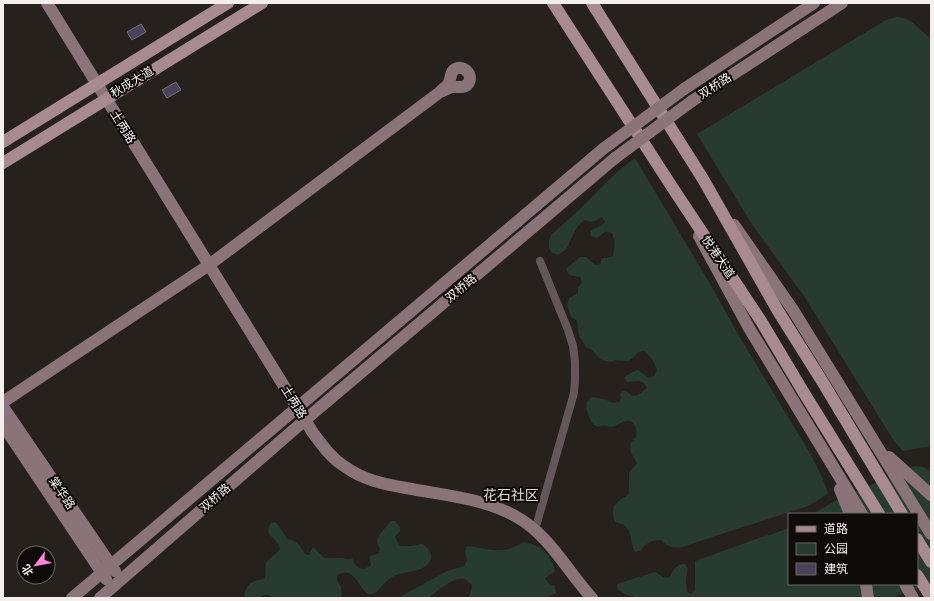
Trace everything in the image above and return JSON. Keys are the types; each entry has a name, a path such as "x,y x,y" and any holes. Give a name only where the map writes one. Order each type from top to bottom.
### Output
{"main road":[{"name":"土两路","path":"47,3 313,433 328,452 343,466 361,476 382,484 484,503 516,516 535,530 548,543 592,598"},
{"name":"秋成大道","path":"3,142 228,3"},
{"name":"秋成大道","path":"3,163 262,3"},
{"name":"悦港大道","path":"554,3 761,322 878,513"},
{"name":"悦港大道","path":"592,3 703,179 778,311 901,513"},
{"name":"双桥路","path":"72,598 603,149 684,88 814,3"},
{"name":"双桥路","path":"100,598 305,420 615,158 692,101 842,3"},
{"path":"3,402 209,265 440,92"},
{"path":"703,179 793,310 931,534"},
{"path":"676,193 749,328 861,513"},
{"name":"棠华路","path":"3,407 106,569"},
{"name":"棠华路","path":"3,425 117,584"},
{"path":"879,448 931,495"},
{"path":"830,462 850,513"},
{"path":"918,541 931,562"},
{"path":"918,577 931,597"},
{"path":"860,585 860,598"},
{"path":"866,585 868,598"},
{"path":"906,585 913,598"}],"street":[{"path":"535,530 574,393 576,379 573,346 540,261"}],"green space":[{"path":"896,17 905,18 913,23 931,39 931,446 903,451 894,441 804,296 753,226 697,134 886,20"},
{"path":"635,158 713,289 739,336 811,455 828,493 808,506 682,547 676,548 661,540 658,540 650,542 641,550 635,552 627,528 624,525 615,522 613,508 616,503 629,493 629,473 637,463 630,450 631,444 636,437 636,428 631,421 623,422 615,426 603,425 598,427 593,424 586,408 587,402 591,397 600,398 613,403 619,402 621,398 620,394 623,391 628,392 632,396 638,395 647,388 644,383 639,381 627,382 624,378 630,373 638,370 649,378 654,376 657,370 652,360 644,351 638,352 628,361 616,360 610,362 599,358 592,350 586,347 578,331 577,320 571,317 567,305 569,298 578,293 578,287 582,282 580,277 569,275 566,269 580,257 586,257 595,265 601,264 601,258 613,256 614,238 612,233 606,231 597,238 591,236 590,231 605,222 602,217 594,221 585,220 582,222 567,247 558,255 552,253 549,248 549,241 551,235 580,209 617,172"},
{"path":"914,466 924,467 931,472 931,583 893,598 638,598 627,595 618,590 617,584 655,572 665,578 670,577 676,568 685,564 688,569 686,581 687,590 688,593 692,594 695,590 695,561 788,528 788,585 918,585 918,513 815,513 833,502"},
{"path":"391,521 395,521 400,527 400,531 395,537 400,546 422,544 429,550 431,558 425,567 392,577 374,594 366,592 352,575 343,573 337,576 337,580 341,587 342,598 273,598 272,596 266,595 258,598 246,598 244,595 251,583 265,578 267,562 280,549 277,542 268,531 271,523 275,522 287,539 296,542 305,554 309,555 313,547 324,558 352,558 357,566 365,569 371,565 370,556 379,553 380,549 377,543 378,538"},
{"path":"523,542 535,545 548,555 555,571 545,578 549,584 555,586 556,593 545,598 468,598 472,585 465,579 460,579 445,585 429,598 398,598 447,571 464,566 467,560 465,552 467,546 503,550 513,548"}],"building":[{"path":"141,24 146,32 132,40 127,32"},
{"path":"176,82 181,90 167,98 162,90"}],"district":[{"name":"花石社区","path":"511,495"}]}
